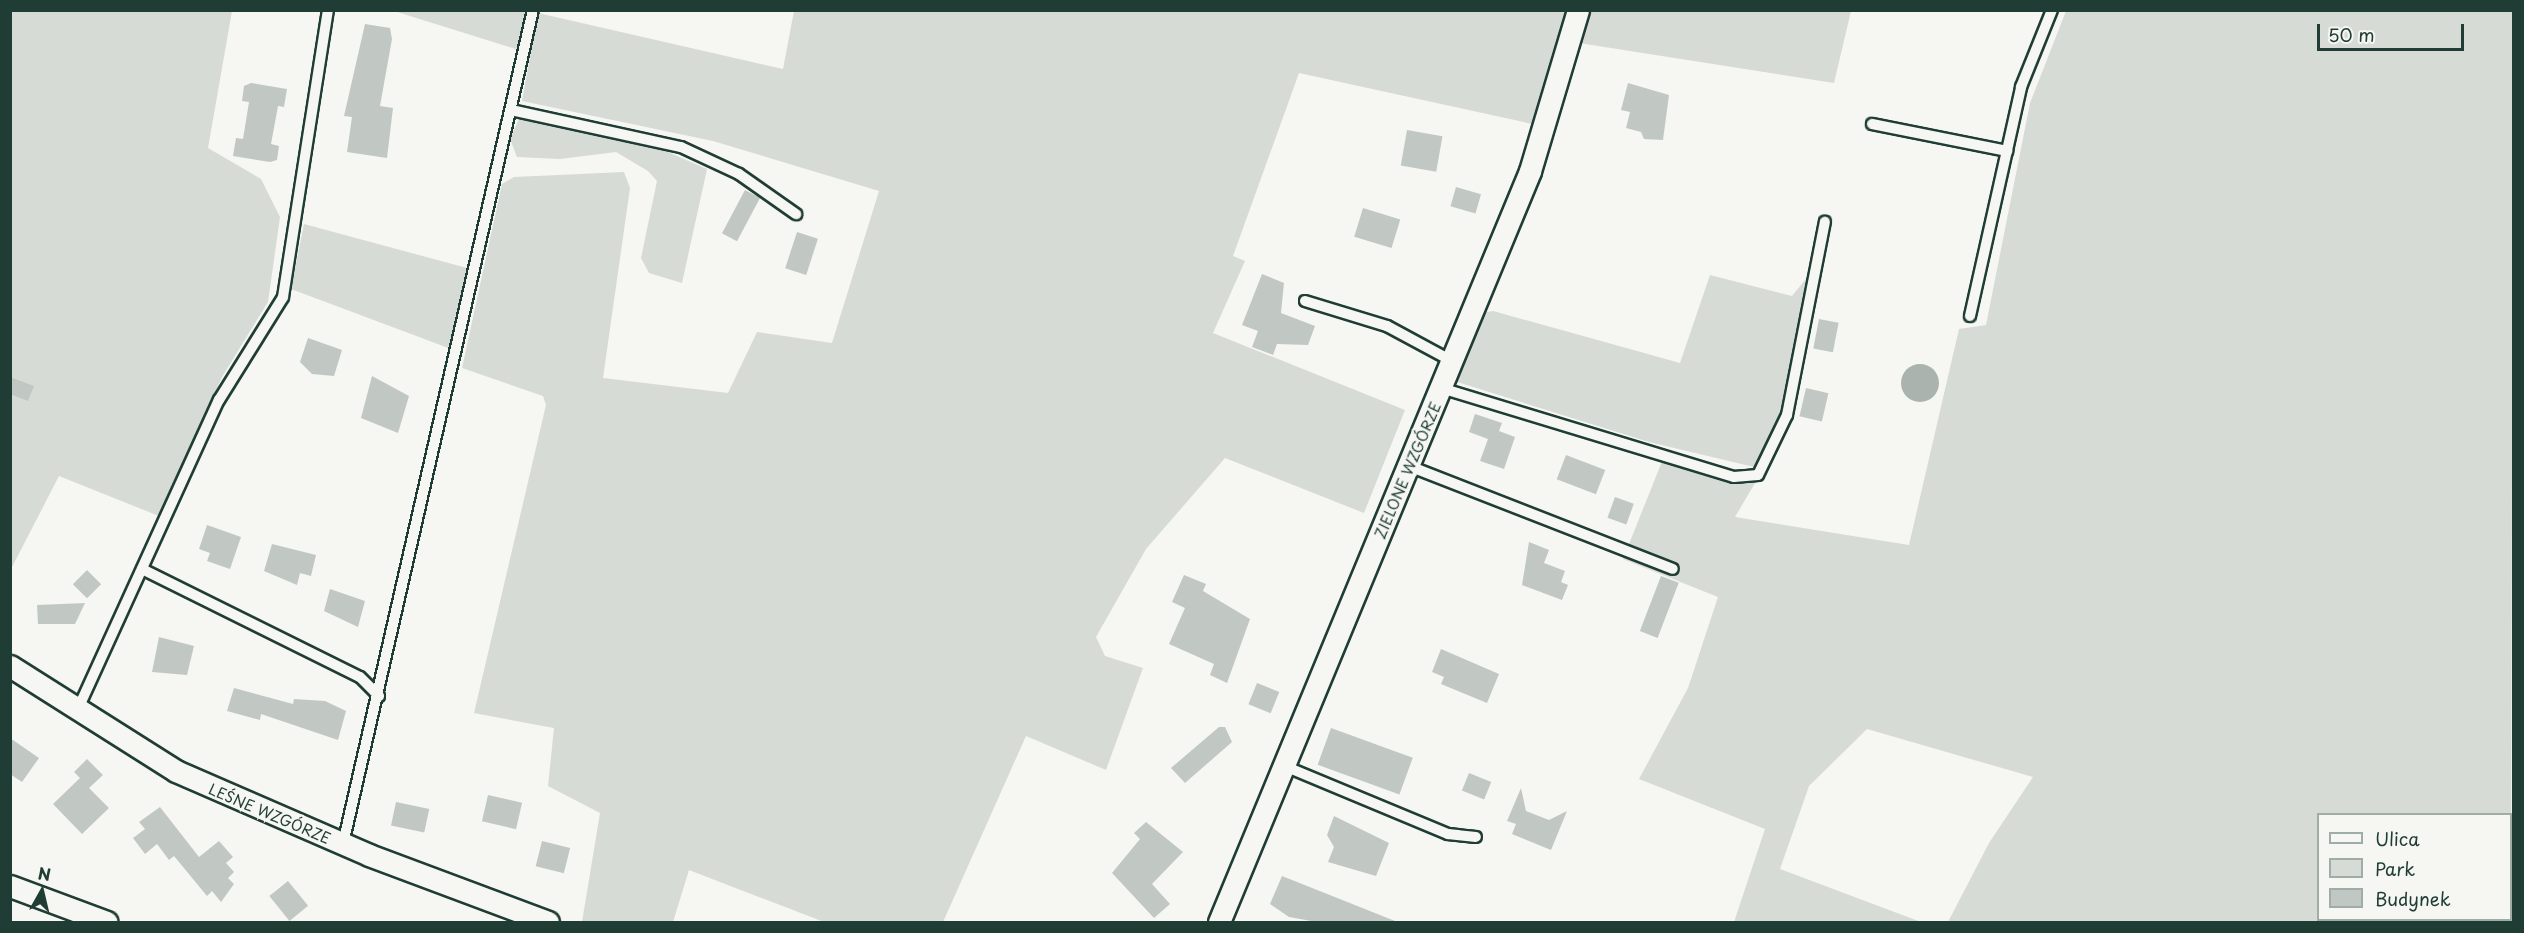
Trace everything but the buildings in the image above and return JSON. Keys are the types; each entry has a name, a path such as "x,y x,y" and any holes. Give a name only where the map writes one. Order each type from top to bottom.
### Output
{"street":[{"name":"ZIELONE WZGÓRZE","path":"1219,922 1281,765 1409,466 1545,130 1578,10"},
{"name":"LEŚNE WZGÓRZE","path":"10,666 77,711 176,771 343,844 548,922"},
{"path":"10,886 107,922"}],"lane":[{"path":"343,844 379,696 533,10"},
{"path":"1970,316 2021,87 2052,10"},
{"path":"77,711 219,400 283,297 328,11"},
{"path":"511,110 681,147 739,174 796,214"},
{"path":"1872,124 2007,151"},
{"path":"1441,388 1734,477 1758,475 1787,415 1825,222"},
{"path":"1305,301 1387,326 1452,361"},
{"path":"1409,466 1673,569"},
{"path":"142,569 360,677 379,696"},
{"path":"1281,765 1448,834 1476,837"}],"green space":[{"path":"11,11 232,11 208,148 261,179 280,217 268,302 222,377 159,516 59,476 11,569"},
{"path":"394,11 526,11 519,50"},
{"path":"794,11 1567,11 1537,125 1299,73 1233,256 1245,261 1213,333 1405,410 1364,513 1225,458 1146,549 1096,637 1105,656 1143,668 1106,770 1026,736 943,922 824,922 689,870 673,922 582,922 600,813 548,786 554,728 474,713 546,405 543,396 462,368 502,184 514,177 624,172 630,188 603,378 728,393 757,332 832,343 879,191 713,141 522,101 538,13 783,69"},
{"path":"1587,11 1851,11 1834,83 1579,43"},
{"path":"2066,11 2513,11 2511,813 2317,813 2317,921 2509,922 1948,922 1989,843 2033,777 1867,729 1809,786 1780,869 1921,922 1734,922 1765,829 1639,779 1688,688 1718,597 1623,559 1663,459 1736,483 1755,483 1735,517 1909,545 1959,329 1986,325 2030,103"},
{"path":"519,119 661,149 707,169 682,283 649,273 641,258 657,181 648,171 616,152 560,159 517,157 510,139"},
{"path":"304,224 467,268 451,349 291,289"},
{"path":"1810,274 1816,298 1806,302 1779,416 1754,467 1649,442 1454,381 1482,313 1493,311 1680,363 1710,275 1792,296"}],"shaded area":[{"path":"1920,364 1934,369 1939,383 1934,397 1920,402 1906,397 1901,383 1906,369"}]}
